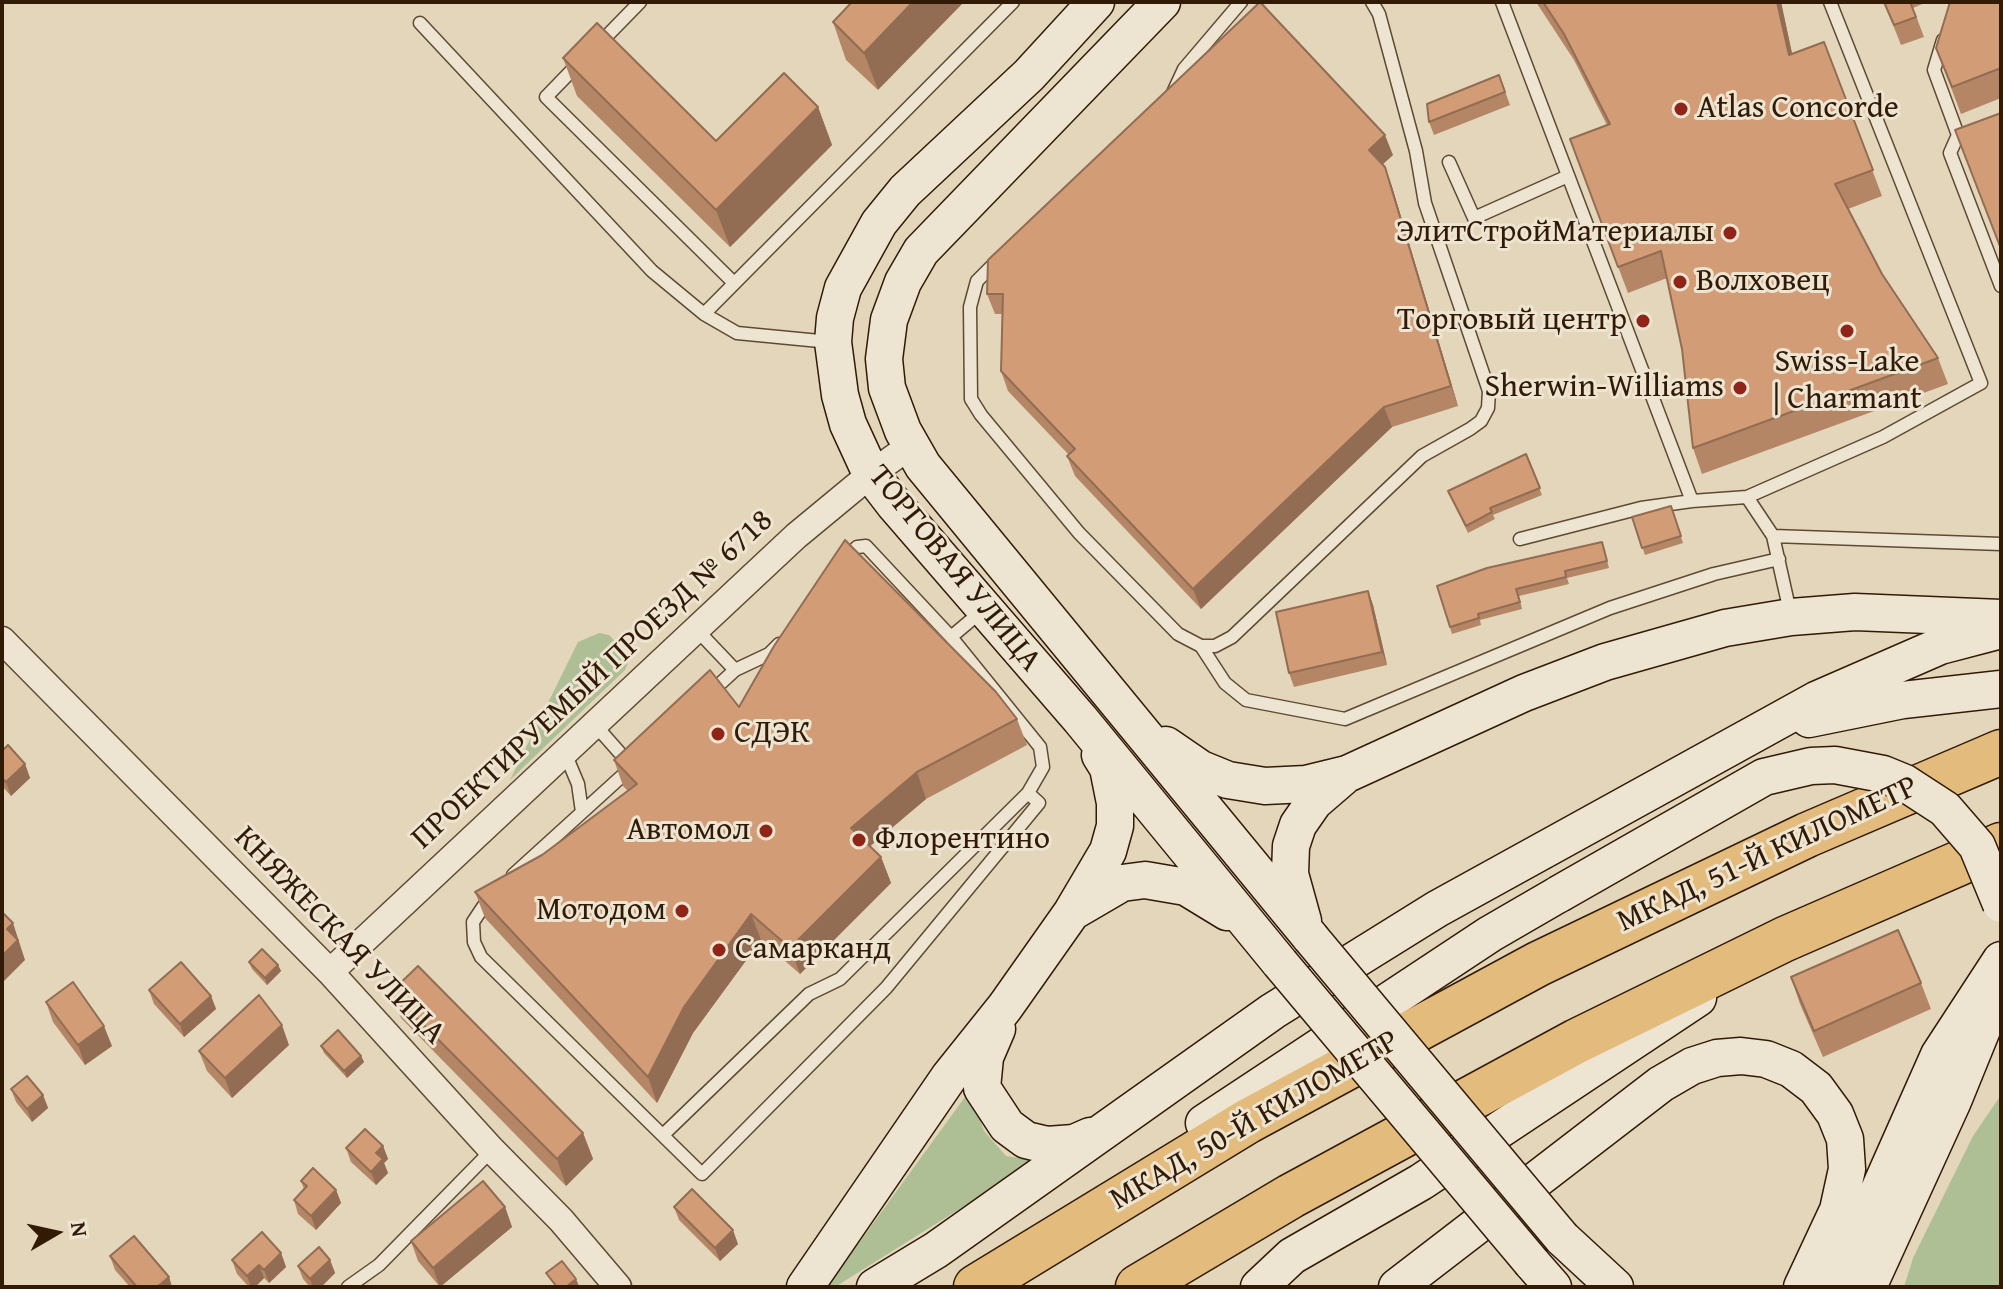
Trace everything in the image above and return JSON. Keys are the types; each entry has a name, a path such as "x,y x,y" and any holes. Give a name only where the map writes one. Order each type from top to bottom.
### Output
{"highway":[{"name":"МКАД, 51-Й КИЛОМЕТР","path":"1538,964 1793,841 2001,752"},
{"path":"1138,1287 1303,1189 1577,1041 1785,939 2001,845"},
{"name":"МКАД, 50-Й КИЛОМЕТР","path":"976,1287 1248,1121 1538,964"}],"street":[{"name":"ТОРГОВАЯ УЛИЦА","path":"1096,2 1029,75 905,191 879,223 843,288 833,342 840,395 848,424 871,474 983,610 1080,719 1544,1279"},
{"name":"ТОРГОВАЯ УЛИЦА","path":"1162,2 921,251 903,282 889,320 884,359 887,388 910,446 1311,938 1562,1238"},
{"name":"ПРОЕКТИРУЕМЫЙ ПРОЕЗД № 6718","path":"330,972 796,536 910,446"},
{"path":"1136,723 1201,769 1228,780 1265,786 1306,784 1347,774 1524,693 1605,662 1725,628 1791,617 1855,612 2001,618"},
{"path":"875,1287 936,1250 1273,1011 1437,909 1871,673 1940,646 2001,630"},
{"name":"КНЯЖЕСКАЯ УЛИЦА","path":"2,640 330,972 492,1150 570,1218 618,1287"},
{"path":"1758,733 1843,710 2001,689"},
{"path":"805,1287 949,1077 1005,1007 1072,912 1108,851 1115,826 1115,803 1108,768 1080,719"},
{"path":"1037,1249 1127,1172 1313,1055 1490,934 1753,782 1787,770 1835,765 1894,778 1945,809 1977,846 2001,904"},
{"path":"1311,938 1296,905 1290,874 1291,846 1298,825 1314,802 1347,774"},
{"path":"1072,912 1122,883 1168,882 1186,887 1251,928"},
{"path":"1259,1287 1292,1256 1421,1182 1785,939"},
{"path":"1836,1287 1939,1055 2001,960"},
{"path":"1868,1287 1953,1101 2001,983"},
{"path":"1005,1007 985,1057 982,1088 1007,1126 1026,1140 1047,1145 1074,1143 1113,1125"},
{"path":"1397,1287 1661,1084 1692,1066 1717,1058 1741,1056 1766,1059 1791,1069 1816,1088 1835,1114 1845,1139 1847,1169 1838,1210 1802,1287"},
{"path":"1562,1238 1600,1287"},
{"path":"1562,1238 1615,1287"}],"lane":[{"path":"640,2 546,97 734,283"},
{"path":"704,314 1013,2"},
{"path":"1158,109 1170,98 1184,69 1241,2"},
{"path":"1011,248 977,281 970,307 971,399 1079,533 1178,634 1201,646 1215,646 1232,637 1422,456 1481,421 1488,408 1489,391 1425,203 1416,151 1379,14 1372,2"},
{"path":"1502,2 1692,501"},
{"path":"1520,539 1641,508 1747,497 1883,437 1981,383 1830,2"},
{"path":"420,23 652,271 704,314 737,333 833,342"},
{"path":"1946,29 1934,70 1958,135 1950,153 2001,286"},
{"path":"1449,162 1474,218 1568,176"},
{"path":"1747,497 1773,536 1791,617"},
{"path":"1773,536 2001,544"},
{"path":"664,1134 809,994 840,979 1028,793 1043,767 1040,747 951,637 866,546 854,549 832,576"},
{"path":"1201,646 1225,683 1246,700 1345,719 1610,608 1714,574 1779,559"},
{"path":"951,637 983,610"},
{"path":"697,630 735,670"},
{"path":"701,702 735,670 769,654 788,634"},
{"path":"596,726 619,752"},
{"path":"565,753 578,784 582,812"},
{"path":"643,756 485,901 473,922 474,942 481,957 702,1174 886,988 1039,803 1028,793"},
{"path":"348,1287 379,1265 492,1150"}],"green space":[{"path":"599,633 609,635 618,644 628,663 625,670 510,780 578,642"},
{"path":"970,1090 984,1131 1006,1156 1036,1161 835,1287 827,1287"},
{"path":"2001,1095 2001,1287 1904,1287 1913,1258 1973,1136"}],"building":[{"path":"852,2 913,2 864,53 833,22"},
{"path":"1260,2 1385,135 1369,150 1385,167 1451,386 1384,407 1193,589 1067,456 1075,449 1001,371 1003,294 987,294 988,260"},
{"name":"ЭлитСтройМатериалы","path":"1543,2 1777,2 1789,55 1824,42 1873,170 1835,184 1882,274 1938,358 1693,448 1682,349 1661,251 1618,267 1570,139 1610,124 1564,34"},
{"path":"1884,2 1910,2 1916,17 1894,25"},
{"path":"1950,2 2001,2 2001,68 1952,87 1936,48"},
{"path":"597,23 716,141 784,73 818,107 716,210 563,58"},
{"path":"1499,75 1505,92 1429,122 1427,104"},
{"path":"2001,113 2001,249 1955,130"},
{"path":"1526,454 1540,488 1490,508 1492,512 1466,526 1448,491"},
{"path":"1671,506 1681,536 1642,548 1632,517"},
{"path":"845,540 996,692 1017,719 917,772 851,828 881,857 790,948 751,914 684,1007 648,1077 475,892 542,855 637,784 614,760 710,670 739,707 774,646"},
{"path":"1602,542 1607,561 1565,571 1566,577 1516,589 1520,602 1478,614 1479,618 1450,627 1437,586 1487,568"},
{"path":"1368,591 1382,652 1289,673 1276,612"},
{"path":"8,745 25,764 6,782 2,778 2,751"},
{"path":"2,912 13,923 7,929 18,940 2,956"},
{"path":"1898,930 1921,983 1814,1031 1791,977"},
{"path":"262,949 278,965 265,978 249,962"},
{"path":"181,962 211,996 180,1024 149,990"},
{"path":"418,966 583,1133 557,1159 391,992"},
{"path":"73,982 104,1026 78,1045 46,1002"},
{"path":"259,995 282,1025 225,1078 199,1051"},
{"path":"338,1030 361,1056 344,1071 321,1046"},
{"path":"27,1076 43,1095 27,1109 11,1089"},
{"path":"365,1129 383,1146 376,1153 383,1159 371,1172 346,1148"},
{"path":"313,1168 336,1190 311,1216 294,1200 307,1186 301,1181"},
{"path":"483,1181 505,1207 433,1268 411,1241"},
{"path":"692,1189 733,1230 715,1248 674,1207"},
{"path":"262,1232 281,1253 264,1270 259,1265 247,1276 232,1260"},
{"path":"134,1236 169,1277 157,1287 137,1287 110,1256"},
{"path":"319,1247 330,1260 310,1279 298,1266"},
{"path":"562,1261 576,1279 566,1287 557,1287 546,1273"}],"place":[{"name":"Atlas Concorde","path":"1681,109"},
{"name":"ЭлитСтройМатериалы","path":"1730,233"},
{"name":"Волховец","path":"1680,282"},
{"name":"Торговый центр","path":"1643,321"},
{"name":"Swiss-Lake | Charmant","path":"1847,331"},
{"name":"Sherwin-Williams","path":"1740,388"},
{"name":"СДЭК","path":"718,734"},
{"name":"Автомол","path":"766,831"},
{"name":"Флорентино","path":"859,840"},
{"name":"Мотодом","path":"682,911"},
{"name":"Самарканд","path":"719,950"}]}
